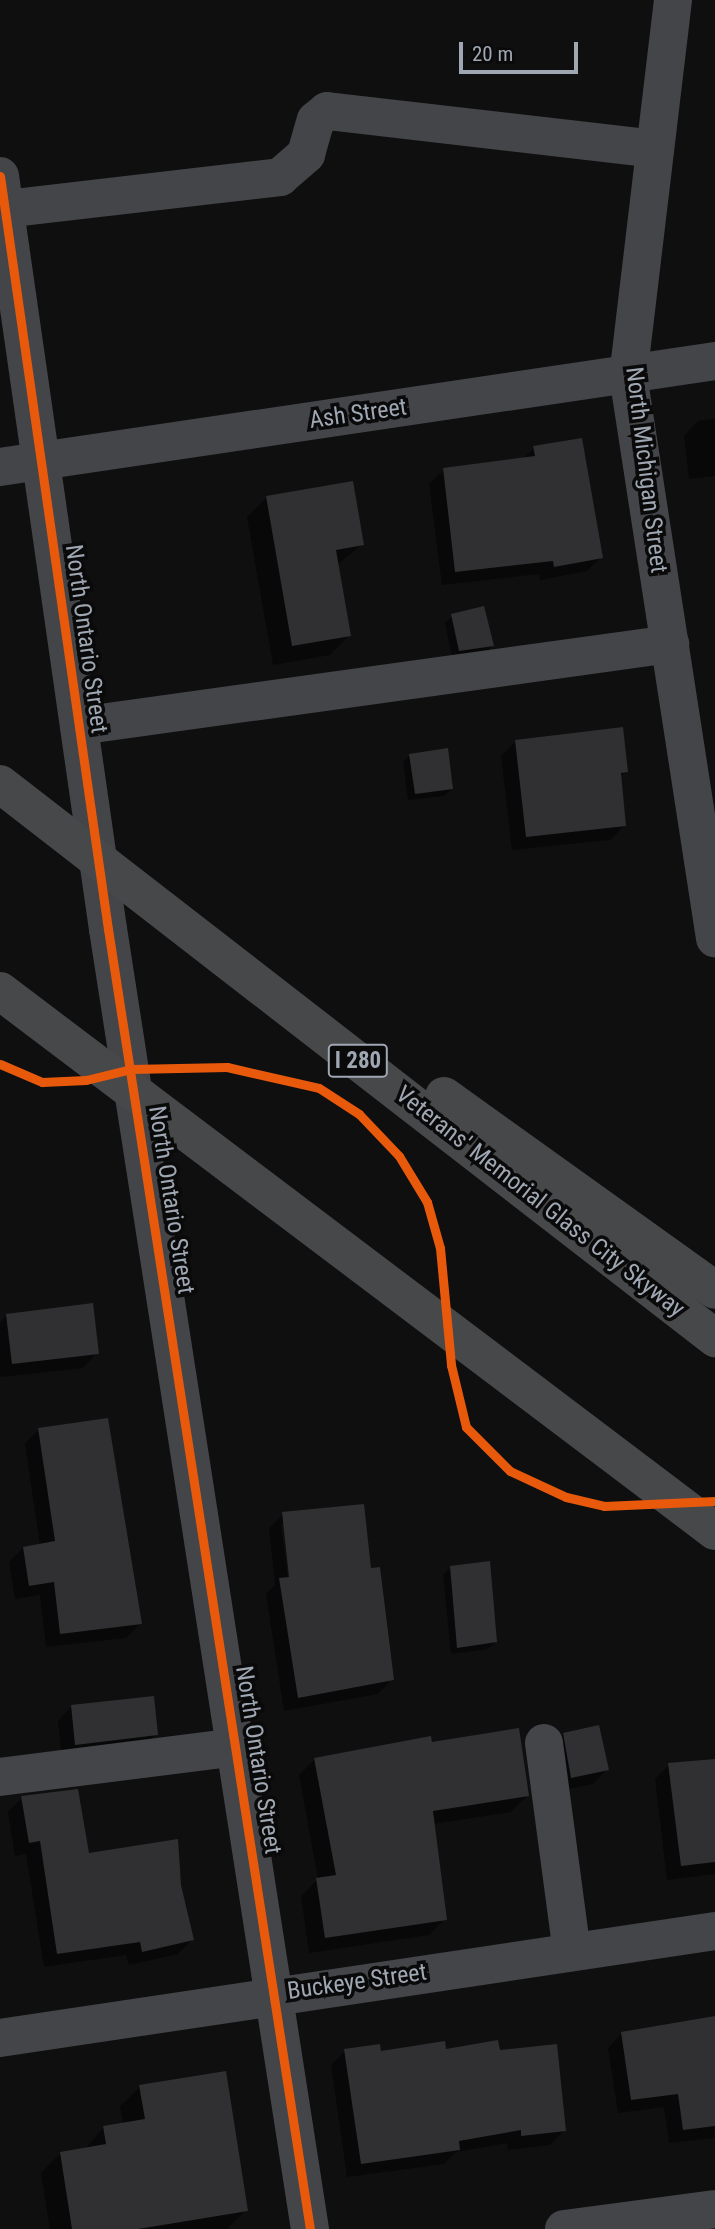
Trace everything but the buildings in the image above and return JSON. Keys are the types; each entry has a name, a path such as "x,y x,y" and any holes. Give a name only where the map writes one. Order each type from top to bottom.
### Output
{"highway":[{"path":"0,778 715,1290"},
{"name":"Veterans' Memorial Glass City Skyway","path":"0,784 715,1338"},
{"path":"0,991 715,1531"}],"street":[{"name":"North Michigan Street","path":"673,0 628,375 715,938"},
{"path":"2,192 280,177 306,154 316,120 327,111 655,149"},
{"name":"North Ontario Street","path":"2,192 79,726 310,2229"},
{"name":"Ash Street","path":"0,467 715,361"},
{"path":"79,726 670,644"},
{"path":"544,1743 572,1952"},
{"path":"0,1777 236,1747"},
{"name":"Buckeye Street","path":"0,2038 275,1994 715,1931"},
{"path":"589,2227 715,2209"}],"cycle path":[{"path":"0,176 108,929 310,2229"},
{"path":"0,1064 42,1082 86,1080 131,1069 227,1067 319,1088 359,1114 399,1156 427,1202 440,1248 451,1365 466,1427 510,1471 566,1497 604,1506 715,1501"}]}
